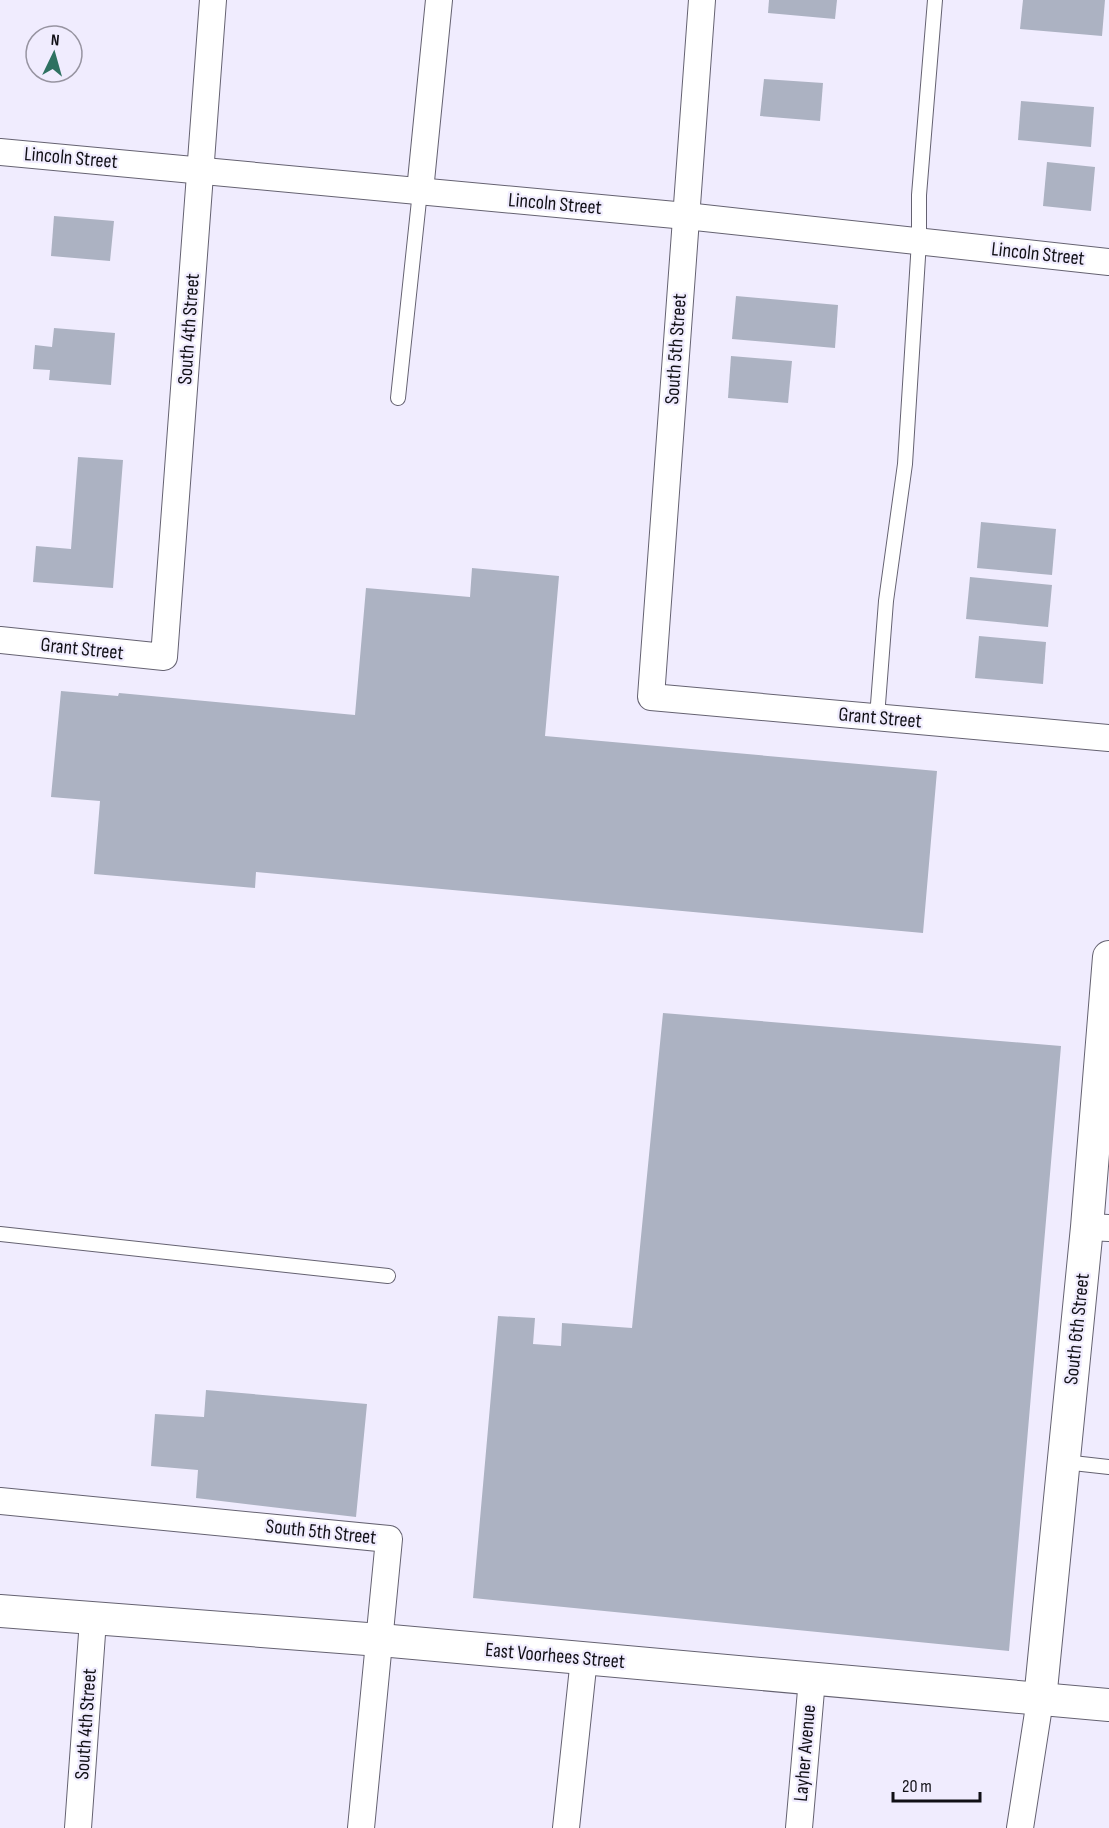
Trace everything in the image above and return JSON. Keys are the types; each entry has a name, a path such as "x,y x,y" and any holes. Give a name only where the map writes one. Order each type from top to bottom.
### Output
{"street":[{"name":"South 4th Street","path":"164,657 213,0"},
{"path":"420,191 439,0"},
{"name":"South 5th Street","path":"651,697 702,0"},
{"name":"Lincoln Street","path":"0,152 686,216 1109,262"},
{"name":"Grant Street","path":"0,640 164,657"},
{"name":"Grant Street","path":"651,697 1109,738"},
{"name":"South 6th Street","path":"1040,1700 1064,1462 1098,1228 1109,957"},
{"name":"South 5th Street","path":"0,1501 389,1539 361,1828"},
{"name":"East Voorhees Street","path":"0,1611 93,1620 380,1640 1109,1705"},
{"name":"South 4th Street","path":"78,1828 93,1620"},
{"path":"566,1828 584,1658"},
{"name":"Layher Avenue","path":"799,1828 812,1679"},
{"path":"1020,1828 1040,1700"}],"lane":[{"path":"877,717 886,601 905,464 919,241 919,195 935,0"},
{"path":"398,398 420,191"},
{"path":"0,1234 388,1276"},
{"path":"1064,1462 1109,1467"}],"building":[{"path":"769,0 837,0 835,19 768,13"},
{"path":"1023,0 1105,0 1102,36 1020,29"},
{"path":"764,79 823,83 820,121 760,116"},
{"path":"1021,101 1094,107 1091,147 1018,140"},
{"path":"1047,162 1095,167 1091,211 1043,206"},
{"path":"54,216 114,221 110,261 51,256"},
{"path":"736,296 838,305 835,348 732,339"},
{"path":"54,328 115,333 111,385 49,380 50,370 33,369 35,345 52,347"},
{"path":"731,356 792,361 788,403 728,398"},
{"path":"78,457 123,460 113,588 33,582 36,546 71,549"},
{"path":"981,522 1056,529 1052,575 977,568"},
{"path":"472,568 559,576 545,736 937,771 923,933 256,872 255,888 94,874 100,801 51,797 61,691 118,696 119,693 355,715 366,588 470,597"},
{"path":"970,577 1052,585 1048,627 966,619"},
{"path":"979,636 1046,642 1043,684 975,678"},
{"path":"663,1013 1061,1046 1009,1651 473,1598 498,1316 535,1318 533,1344 561,1346 562,1323 632,1328"},
{"path":"206,1390 367,1404 356,1517 196,1498 198,1470 151,1466 155,1414 204,1417"}]}
